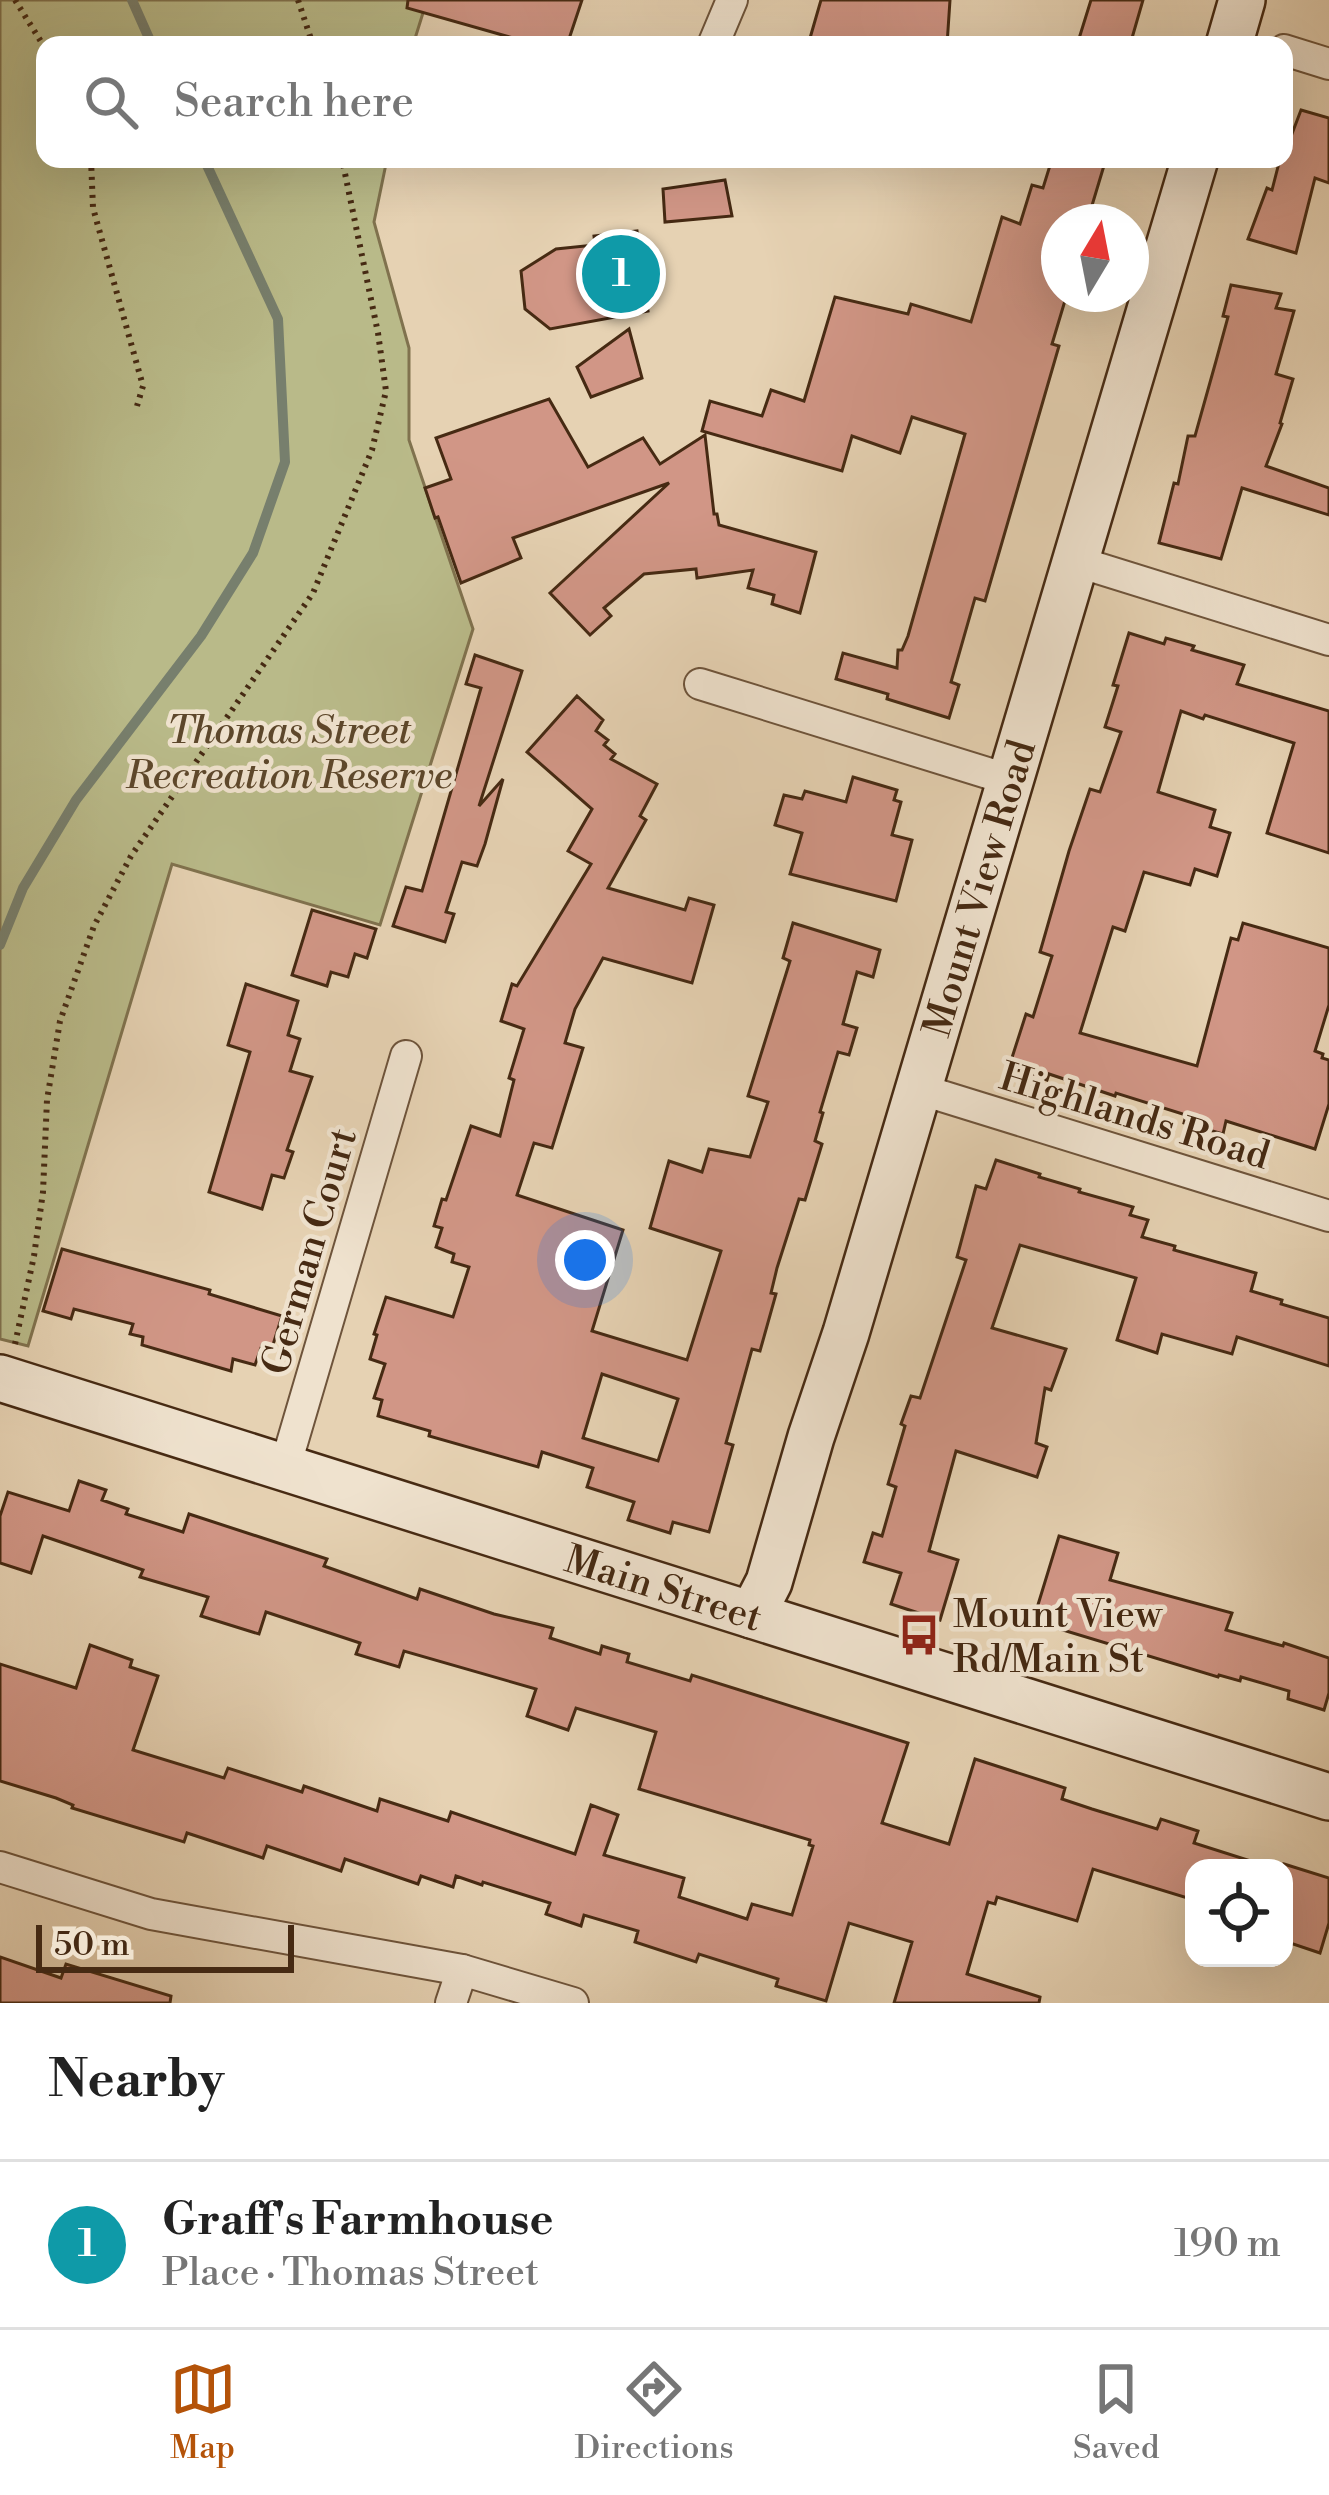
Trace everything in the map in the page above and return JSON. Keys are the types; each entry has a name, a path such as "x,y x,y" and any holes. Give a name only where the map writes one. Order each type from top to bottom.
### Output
{"street":[{"path":"716,36 732,0"},
{"path":"1293,53 1329,64"},
{"name":"Mount View Road","path":"752,1616 769,1582 919,1089 1192,168"},
{"path":"1075,561 1329,640"},
{"path":"700,684 1010,780"},
{"name":"German Court","path":"285,1467 406,1056"},
{"name":"Highlands Road","path":"919,1089 1329,1216"},
{"name":"Main Street","path":"1,1361 285,1467 1329,1798"},
{"path":"0,1867 151,1914 462,1970 573,2003"},
{"path":"451,2003 462,1970"}],"path":[{"path":"15,0 38,36"},
{"path":"298,0 310,36"},
{"path":"91,168 93,208 142,386 137,406"},
{"path":"1,1361 14,1347 44,1192 47,1100 60,1022 88,942 131,856 313,593 372,450 386,391 344,168"}],"green space":[{"name":"Thomas Street Recreation Reserve","path":"0,0 427,0 416,36 36,36 36,168 385,168 374,222 409,348 409,440 473,629 380,925 172,864 28,1346 0,1339"}],"building":[{"path":"408,0 582,0 570,36 506,36 407,8"},
{"path":"821,0 950,0 948,36 811,36"},
{"path":"1091,0 1143,0 1133,36 1080,36"},
{"path":"1301,110 1329,118 1329,183 1315,178 1296,253 1248,239 1278,168 1293,168 1293,131"},
{"path":"1049,168 1103,168 1092,204 1041,204 1041,312 1062,312 1052,344 1059,346 985,601 975,598 951,682 959,685 949,718 836,679 843,653 897,668 898,650 908,636 965,434 912,417 900,453 852,436 842,471 702,431 710,401 762,416 771,390 804,401 835,297 908,314 911,304 971,322 1002,217 1020,224 1032,185 1043,188"},
{"path":"725,180 732,216 665,222 663,189"},
{"path":"637,231 648,311 550,329 525,309 521,271 556,249 595,245 594,236"},
{"path":"1231,285 1281,294 1276,308 1294,311 1276,374 1293,379 1266,466 1329,488 1329,515 1242,488 1221,559 1159,543 1188,436 1195,436 1216,361"},
{"path":"629,329 642,378 591,397 577,367"},
{"path":"549,399 588,467 643,438 660,464 705,435 719,525 816,552 800,613 772,604 774,595 748,588 753,570 697,578 696,569 644,574 604,608 611,616 590,635 550,593 669,483 513,538 521,558 461,583 425,488 451,479 436,438"},
{"path":"1129,633 1164,644 1166,638 1244,665 1237,684 1329,711 1329,853 1267,833 1294,743 1181,711 1158,792 1215,810 1210,827 1230,833 1217,876 1195,869 1190,885 1144,872 1125,931 1113,927 1080,1033 1197,1066 1231,938 1238,940 1243,923 1329,948 1329,1005 1315,1051 1329,1060 1329,1104 1315,1149 1226,1121 1223,1134 1184,1123 1186,1115 1116,1093 1049,1074 1047,1080 1009,1067 1026,1014 1033,1017 1052,956 1040,952 1069,851 1090,789 1100,792 1121,732 1105,727"},
{"path":"475,655 522,671 479,806 503,779 485,844 477,866 462,862 446,912 454,914 445,942 393,926 406,887 422,891 481,688 466,684"},
{"path":"577,696 603,720 596,731 608,740 604,745 615,754 611,759 657,784 640,816 646,820 608,888 685,910 689,898 714,905 692,983 603,958 575,1009 565,1043 583,1048 552,1148 534,1143 517,1195 623,1230 592,1331 687,1360 721,1251 650,1228 669,1161 702,1172 709,1149 750,1157 768,1102 748,1096 790,961 783,958 793,923 880,950 873,977 857,972 843,1024 857,1028 849,1055 838,1052 820,1112 815,1141 822,1144 777,1268 771,1293 776,1294 760,1351 752,1349 726,1443 733,1445 709,1532 673,1522 670,1533 628,1520 634,1502 587,1487 593,1468 542,1452 538,1467 378,1416 382,1400 374,1398 385,1364 370,1359 386,1297 453,1317 469,1267 452,1262 454,1254 436,1247 442,1228 434,1226 442,1199 446,1200 471,1126 500,1136 514,1080 509,1078 524,1029 501,1021 512,984 517,986 591,864 568,851 592,809 527,752","holes":["602,1374 678,1399 658,1461 583,1438"]},
{"path":"853,777 897,790 894,800 901,802 892,835 912,840 896,901 790,874 802,833 775,825 784,795 802,799 805,791 846,802"},
{"path":"312,910 376,929 367,958 355,954 348,977 331,972 327,986 292,975"},
{"path":"246,984 298,1001 288,1035 300,1039 290,1071 312,1077 287,1150 293,1152 284,1178 272,1175 262,1209 209,1192 250,1052 228,1045"},
{"path":"996,1160 1133,1207 1130,1215 1148,1220 1142,1237 1256,1273 1251,1291 1329,1318 1329,1366 1237,1337 1232,1354 1162,1334 1157,1353 1117,1340 1136,1278 1020,1245 992,1328 1066,1349 1051,1390 1045,1388 1036,1443 1047,1447 1037,1477 956,1451 929,1551 958,1560 940,1620 891,1604 901,1573 864,1562 873,1533 882,1536 896,1487 888,1484 905,1426 901,1424 911,1396 920,1398 966,1260 957,1257 976,1186 986,1189"},
{"path":"62,1249 210,1290 209,1294 282,1316 272,1348 262,1345 255,1365 233,1359 231,1371 142,1345 143,1337 130,1334 133,1324 74,1309 71,1319 43,1311"},
{"path":"79,1481 106,1490 102,1500 128,1509 126,1514 183,1532 189,1514 327,1559 324,1566 417,1599 420,1589 553,1628 550,1638 600,1654 602,1646 629,1654 627,1662 690,1681 692,1675 908,1743 882,1823 949,1844 975,1759 1065,1788 1062,1799 1092,1809 1157,1829 1161,1819 1198,1831 1194,1843 1245,1859 1185,1859 1185,1897 1093,1869 1077,1921 997,1897 995,1904 988,1902 967,1974 1040,1997 1039,2003 894,2003 912,1942 849,1923 826,2001 776,1986 778,1979 699,1954 696,1962 635,1942 638,1931 584,1915 581,1926 546,1914 550,1903 483,1882 456,1876 453,1887 421,1876 418,1884 345,1859 341,1871 267,1846 263,1858 187,1833 184,1842 0,1781 0,1664 76,1688 90,1645 132,1660 130,1667 158,1676 133,1750 224,1778 228,1768 302,1792 304,1786 377,1811 380,1799 448,1821 451,1812 575,1854 591,1805 618,1815 604,1855 684,1878 679,1897 747,1919 752,1904 792,1915 813,1846 810,1840 639,1789 656,1732 576,1708 568,1730 527,1716 536,1689 404,1651 399,1667 356,1654 360,1643 266,1612 259,1634 201,1616 208,1597 140,1577 143,1570 43,1536 31,1573 0,1563 0,1516 8,1492 69,1511"},
{"path":"1059,1536 1118,1553 1110,1580 1232,1613 1226,1630 1329,1658 1324,1710 1288,1699 1289,1691 1241,1677 1240,1681 1218,1677 1033,1621"},
{"path":"1293,1867 1329,1878 1329,1923 1320,1953 1293,1944"},
{"path":"0,1957 61,1978 66,1964 171,1996 170,2003 0,2003"}],"waterway":[{"path":"132,0 148,36"},
{"path":"0,945 23,888 76,800 201,636 253,553 285,462 278,319 208,168"}],"place":[{"name":"Graff's Farmhouse","path":"621,274"},
{"name":"Mount View Rd/Main St","path":"919,1635"}]}
